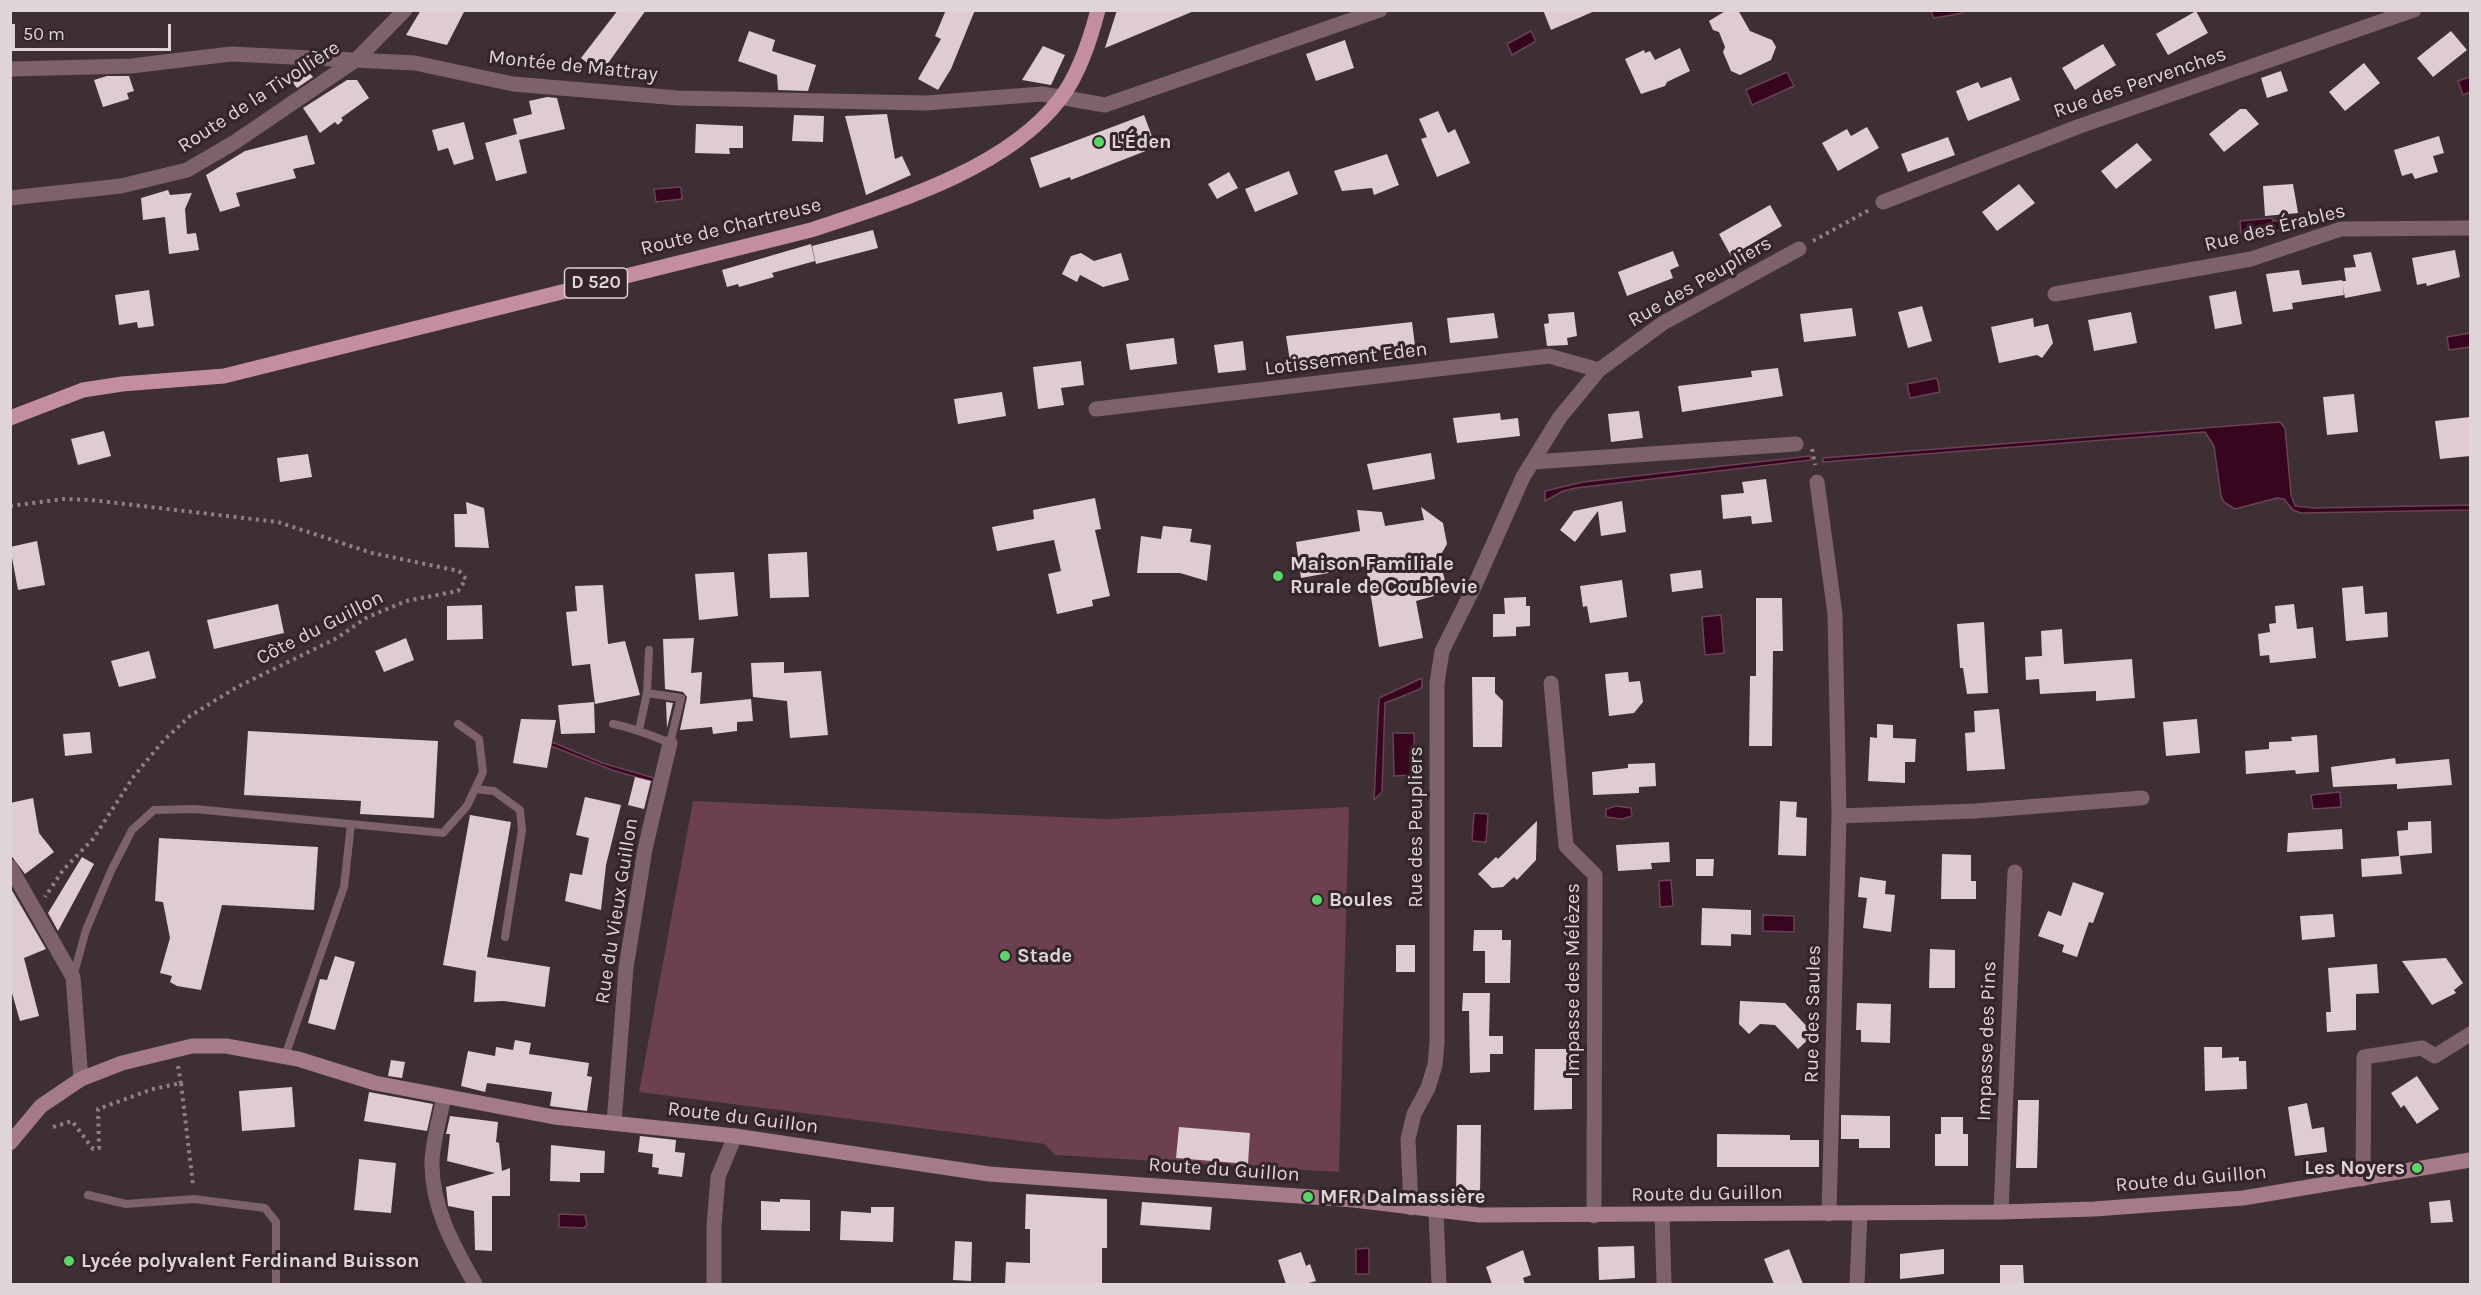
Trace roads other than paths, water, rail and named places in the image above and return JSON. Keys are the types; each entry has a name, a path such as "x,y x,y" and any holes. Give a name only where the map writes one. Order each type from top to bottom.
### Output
{"main road":[{"name":"Route de Chartreuse","path":"10,418 83,390 224,376 811,230 875,208 983,162 1033,129 1061,98 1088,43 1098,10"}],"street":[{"name":"Route de la Tivollière","path":"10,198 121,186 187,170 235,142 357,59 405,10"},
{"name":"Montée de Mattray","path":"10,69 131,66 231,54 415,63 525,86 678,98 864,104 926,103 1042,94 1105,105 1380,10"},
{"name":"Rue des Pervenches","path":"1883,202 2080,126 2414,10"},
{"name":"Rue des Érables","path":"2055,294 2251,258 2341,229 2470,228"},
{"name":"Rue des Peupliers","path":"1411,1208 1408,1139 1414,1113 1428,1088 1435,1065 1437,1043 1437,683 1442,651 1533,462 1560,417 1599,370 1663,323 1799,249"},
{"name":"Lotissement Eden","path":"1096,409 1549,356 1599,370"},
{"path":"1533,462 1796,444"},
{"name":"Rue des Saules","path":"1817,482 1835,614 1839,816 1829,1214"},
{"name":"Impasse des Mélèzes","path":"1551,683 1566,846 1595,875 1594,1216"},
{"name":"Rue du Vieux Guillon","path":"614,1123 626,968 645,849 670,743"},
{"path":"1839,816 1975,811 2142,798"},
{"path":"10,867 73,977 81,1079"},
{"name":"Impasse des Pins","path":"2001,1212 2015,872"},
{"path":"2363,1179 2364,1057 2422,1047 2434,1056 2470,1034"},
{"name":"Route du Guillon","path":"11,1142 40,1106 81,1079 122,1063 192,1046 226,1046 285,1056 375,1083 554,1117 735,1136 989,1174 1354,1200 1436,1212 1479,1215 2001,1212 2243,1198 2470,1160"},
{"path":"444,1096 432,1162 440,1212 448,1238 475,1284"},
{"path":"714,1284 714,1226 718,1177 735,1136"},
{"path":"1436,1212 1439,1284"},
{"path":"1857,1284 1860,1213"},
{"path":"1662,1215 1664,1284"}],"lane":[{"path":"639,730 647,693 649,650"},
{"path":"613,724 639,730 670,743 681,698 647,693"},
{"path":"73,977 86,930 111,871 132,830 154,810 195,809 443,833 467,806 483,772 479,739 458,724"},
{"path":"475,789 494,791 520,810 522,830 505,937"},
{"path":"285,1056 344,887 351,825"},
{"path":"88,1195 126,1204 194,1199 265,1208 276,1222 276,1284"}],"place":[{"name":"L'Éden","path":"1099,142"},
{"name":"Maison Familiale Rurale de Coublevie","path":"1278,576"},
{"name":"Boules","path":"1317,900"},
{"name":"Stade","path":"1005,956"},
{"name":"Les Noyers","path":"2417,1168"},
{"name":"MFR Dalmassière","path":"1308,1197"},
{"name":"Lycée polyvalent Ferdinand Buisson","path":"69,1261"}]}
